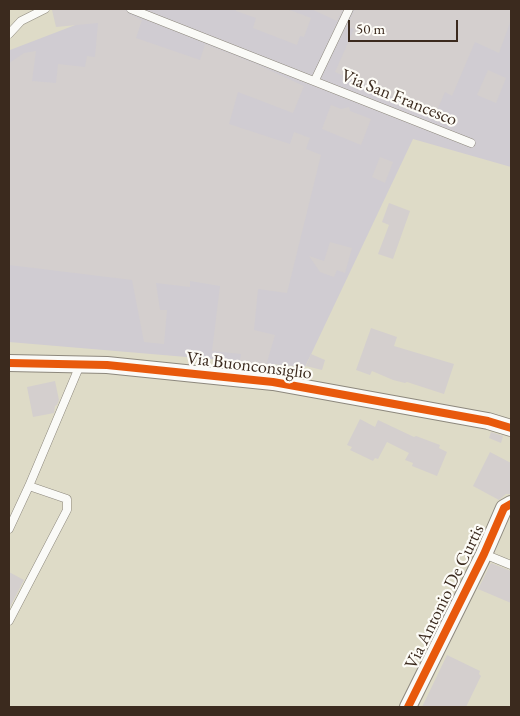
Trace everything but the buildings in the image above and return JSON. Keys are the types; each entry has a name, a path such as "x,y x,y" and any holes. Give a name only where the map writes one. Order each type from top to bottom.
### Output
{"street":[{"name":"Via Buonconsiglio","path":"9,363 107,365 273,382 488,421 511,428"},
{"name":"Via Antonio De Curtis","path":"409,707 484,554 504,508 511,504"}],"lane":[{"path":"9,34 21,22 45,9"},
{"name":"Via San Francesco","path":"131,9 471,143"},
{"name":"Via San Francesco","path":"315,80 349,9"},
{"path":"9,529 80,365"},
{"path":"9,622 67,510 67,499 29,486"},
{"path":"484,554 511,565"}],"shaded area":[{"path":"117,9 511,9 511,167 413,139 305,367 9,342 10,50"}],"cycle path":[{"path":"9,363 107,365 273,382 488,421 511,428"},
{"path":"408,707 484,554 504,508 511,504"}]}
